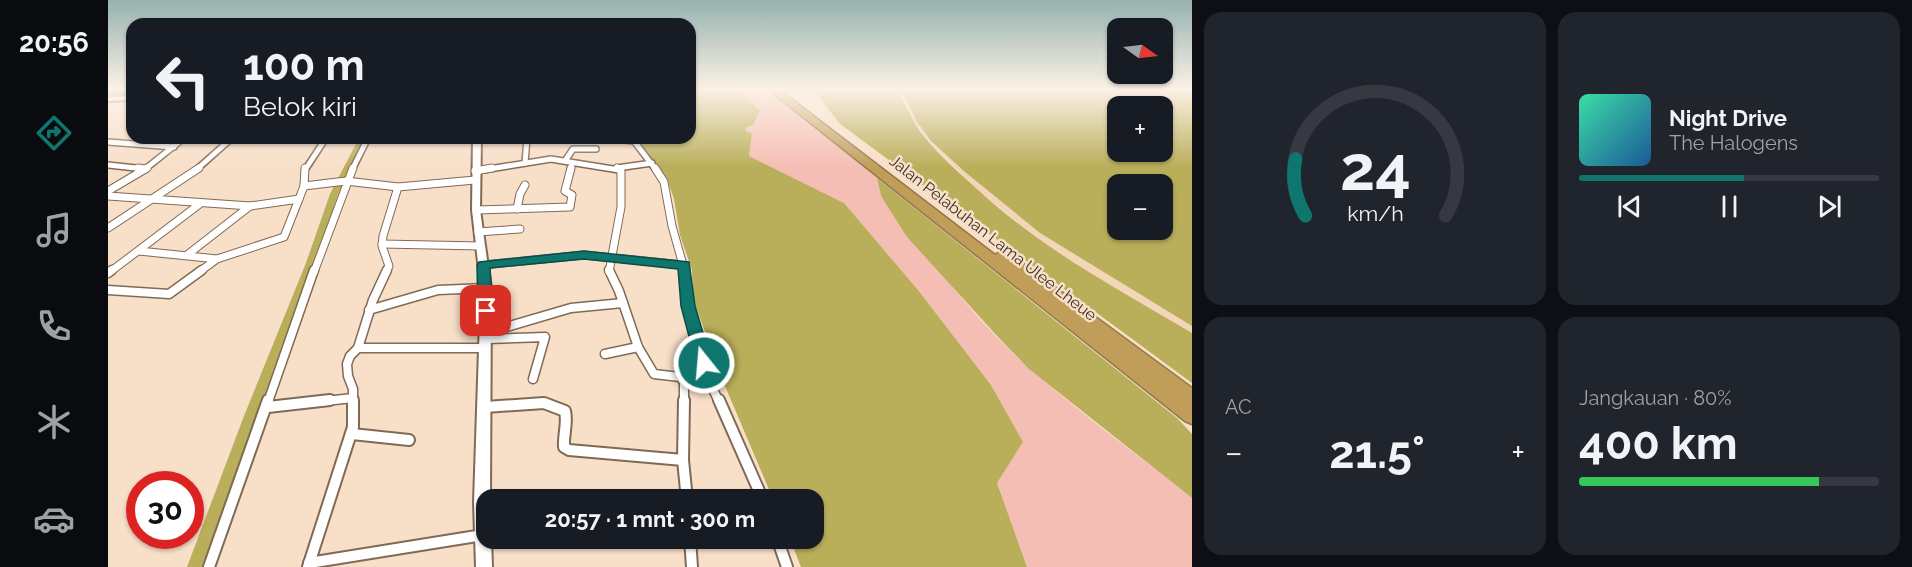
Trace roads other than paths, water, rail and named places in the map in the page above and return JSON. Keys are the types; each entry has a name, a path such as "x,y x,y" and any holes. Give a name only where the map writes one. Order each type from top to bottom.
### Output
{"highway":[{"name":"Jalan Pelabuhan Lama Ulee Lheue","path":"806,115 1192,416"},
{"name":"Jalan Pelabuhan Lama Ulee Lheue","path":"816,115 1192,398"}],"street":[{"path":"108,142 126,143"},
{"path":"134,144 174,147"},
{"path":"108,194 177,144"},
{"path":"108,228 202,166 226,144"},
{"path":"108,290 165,295 217,259 284,237 304,186 305,168 322,144"},
{"path":"209,567 268,406 345,181 365,144"},
{"path":"477,144 477,232 486,288 484,489"},
{"path":"525,163 527,144"},
{"path":"636,144 652,163 666,188 672,226 684,265 688,306 709,382 738,440 758,489"},
{"path":"565,161 573,149 596,149"},
{"path":"304,186 345,181 398,187 475,176 551,159 572,164 617,168 652,163"},
{"path":"476,210 570,207 572,195 565,191 572,164"},
{"path":"108,165 145,169"},
{"path":"617,168 621,171 623,190 614,244 614,258 609,271 638,347 654,374 680,377 684,382 683,460 686,489"},
{"path":"517,209 520,194 525,186"},
{"path":"398,187 382,244 389,263 369,310 358,348 350,356 347,364 348,376 353,389 352,434 309,565 476,536"},
{"path":"108,194 250,206 299,198"},
{"path":"108,273 201,203"},
{"path":"187,255 250,206"},
{"path":"477,232 520,229"},
{"path":"382,244 481,246"},
{"path":"139,250 217,259"},
{"path":"483,265 584,255 684,265"},
{"path":"369,310 438,290 486,288"},
{"path":"486,340 575,307 601,302 622,303"},
{"path":"358,348 545,337 533,380"},
{"path":"605,354 638,347"},
{"path":"268,406 353,398"},
{"path":"485,407 544,403 554,405 565,411 567,416 563,442 564,447 569,450 683,460"},
{"path":"352,434 408,440"},
{"path":"483,549 484,567"},
{"path":"691,549 692,567"},
{"path":"781,549 787,567"}],"waterway":[{"path":"195,567 311,263 334,194 360,144"}]}
